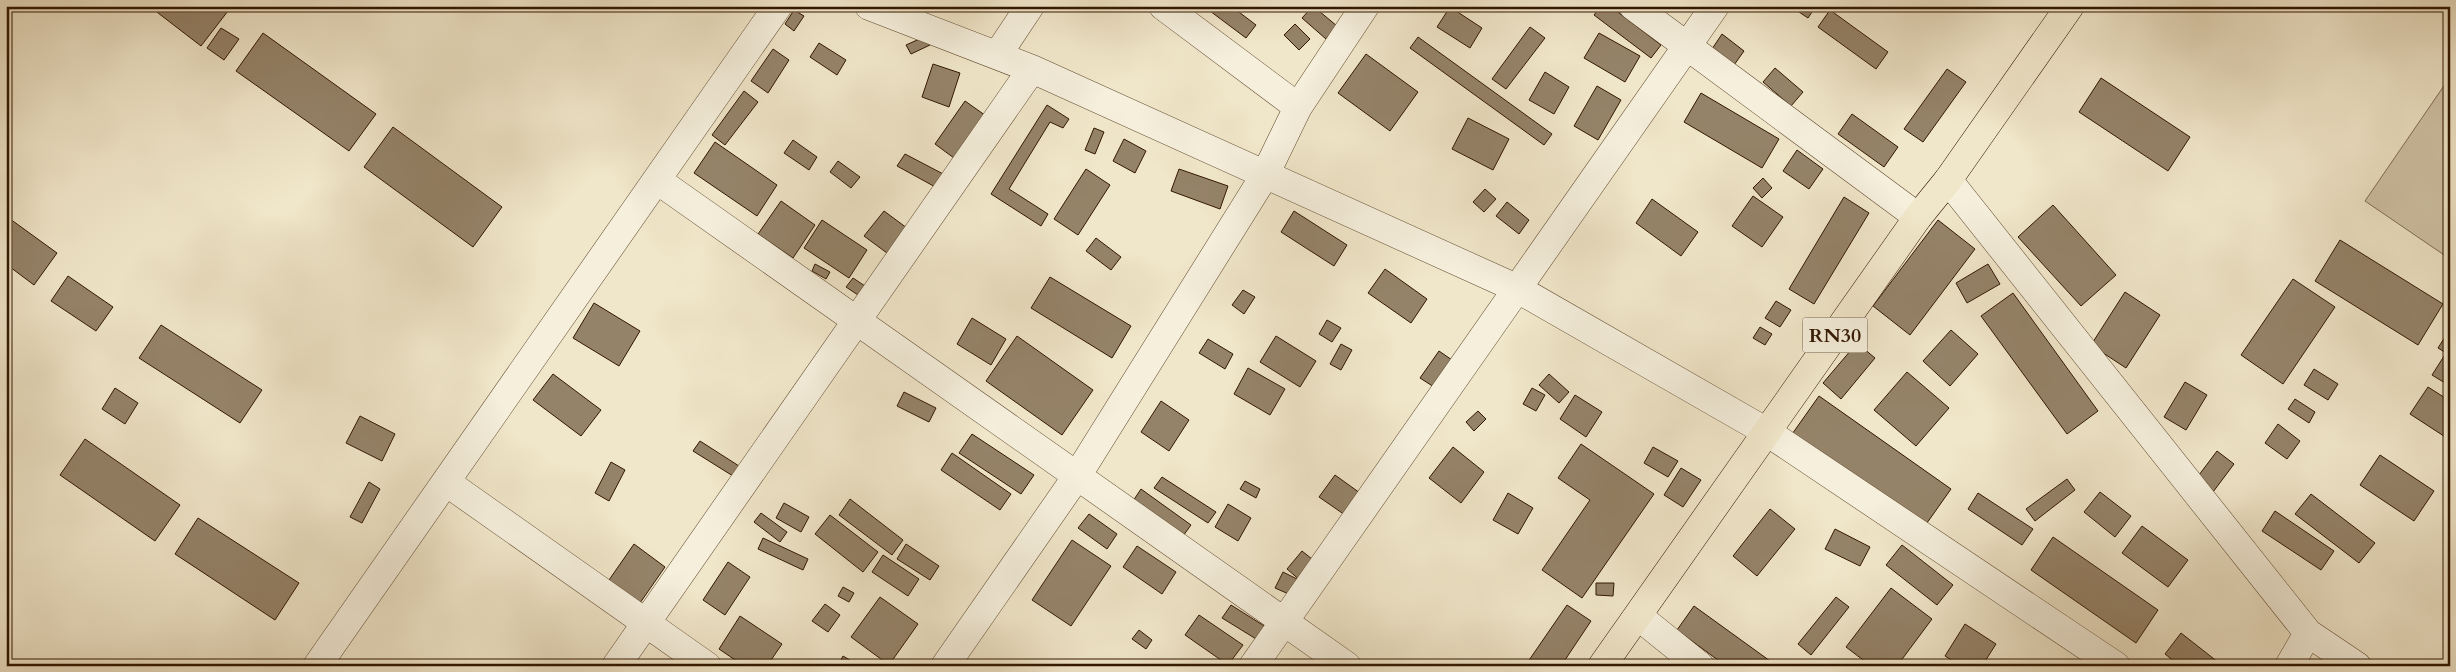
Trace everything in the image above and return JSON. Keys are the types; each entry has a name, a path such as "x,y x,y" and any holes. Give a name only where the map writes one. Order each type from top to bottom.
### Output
{"main road":[{"name":"RN30","path":"1602,666 1918,217 1948,180 2070,6"}],"street":[{"path":"317,666 778,6"},
{"path":"869,6 998,54 1516,288 1767,432 2116,666"},
{"path":"998,54 1030,6"},
{"path":"1163,6 1298,107"},
{"path":"944,666 1077,476 1265,175 1298,107 1365,6"},
{"path":"1633,6 1687,48 1918,217"},
{"path":"1253,666 1715,6"},
{"path":"616,666 1032,69"},
{"path":"657,180 1347,666"},
{"path":"1948,180 2308,633 2357,666"},
{"path":"446,482 707,666"},
{"path":"1638,616 1700,666"},
{"path":"2289,666 2308,633"}],"shaded area":[{"path":"2450,77 2450,259 2365,201"}],"building":[{"path":"149,6 223,6 228,11 201,46"},
{"path":"1208,6 1231,6 1256,25 1246,38 1206,8"},
{"path":"1313,6 1337,26 1326,39 1302,18"},
{"path":"1601,6 1610,6 1661,45 1651,58 1594,15"},
{"path":"1790,6 1816,6 1808,18"},
{"path":"1450,7 1482,28 1470,48 1437,27"},
{"path":"794,10 804,16 794,31 785,24"},
{"path":"1830,10 1888,52 1876,69 1818,27"},
{"path":"1295,24 1310,39 1299,50 1284,35"},
{"path":"1530,27 1545,38 1506,89 1492,79"},
{"path":"221,28 239,39 224,60 207,48"},
{"path":"263,33 376,114 349,151 236,71"},
{"path":"1599,33 1640,56 1625,82 1584,58"},
{"path":"1722,34 1744,51 1734,65 1712,49"},
{"path":"926,36 930,45 911,54 906,45"},
{"path":"1418,37 1552,134 1544,145 1410,48"},
{"path":"819,43 846,60 837,75 810,57"},
{"path":"773,49 789,60 768,93 751,81"},
{"path":"1366,54 1418,92 1390,131 1338,93"},
{"path":"933,64 960,73 949,107 922,97"},
{"path":"1775,68 1803,92 1791,106 1763,82"},
{"path":"1947,69 1966,82 1923,142 1904,129"},
{"path":"1545,72 1569,87 1554,114 1529,100"},
{"path":"2101,78 2190,137 2168,171 2079,112"},
{"path":"1597,86 1621,100 1598,140 1574,126"},
{"path":"744,91 758,102 725,145 712,135"},
{"path":"1701,93 1779,139 1762,168 1684,122"},
{"path":"965,101 989,118 958,161 935,144"},
{"path":"1047,105 1069,119 1063,128 1050,122 1009,189 1048,214 1041,226 991,194"},
{"path":"1852,114 1898,147 1884,167 1838,134"},
{"path":"1468,118 1509,139 1493,170 1452,149"},
{"path":"393,127 502,207 473,247 364,167"},
{"path":"1094,128 1104,132 1095,154 1085,150"},
{"path":"1124,139 1146,151 1135,173 1113,161"},
{"path":"793,140 817,157 809,170 784,153"},
{"path":"715,142 777,185 757,216 694,173"},
{"path":"1797,150 1823,169 1809,189 1783,171"},
{"path":"905,154 947,176 939,189 897,166"},
{"path":"838,161 860,177 851,188 830,172"},
{"path":"1086,169 1110,185 1078,235 1054,219"},
{"path":"1179,169 1228,186 1220,209 1171,191"},
{"path":"1763,178 1772,188 1762,198 1753,188"},
{"path":"1485,189 1496,199 1484,212 1473,202"},
{"path":"1753,196 1783,217 1762,247 1732,226"},
{"path":"1844,197 1869,213 1814,304 1789,289"},
{"path":"1652,199 1698,232 1681,256 1636,223"},
{"path":"781,201 815,225 793,258 758,234"},
{"path":"1507,202 1529,220 1519,234 1496,216"},
{"path":"2053,205 2116,275 2081,306 2018,237"},
{"path":"884,211 911,231 891,256 864,236"},
{"path":"1294,211 1347,245 1334,266 1281,232"},
{"path":"6,216 57,253 34,285 6,264"},
{"path":"822,220 867,250 849,278 804,248"},
{"path":"1938,220 1975,249 1910,335 1873,306"},
{"path":"1096,238 1121,257 1111,270 1086,251"},
{"path":"2340,240 2443,304 2418,345 2315,281"},
{"path":"815,264 830,272 826,279 812,271"},
{"path":"1988,264 2000,284 1967,303 1956,283"},
{"path":"1385,269 1427,299 1411,323 1368,293"},
{"path":"68,276 113,307 96,331 51,301"},
{"path":"1050,277 1131,326 1112,358 1031,308"},
{"path":"853,278 871,290 864,299 846,287"},
{"path":"2293,279 2335,307 2283,384 2241,355"},
{"path":"1243,290 1255,297 1244,314 1232,305"},
{"path":"2125,292 2160,315 2126,368 2091,345"},
{"path":"2013,293 2098,411 2067,434 1981,316"},
{"path":"1776,301 1791,310 1780,327 1765,318"},
{"path":"594,303 640,331 619,366 573,338"},
{"path":"972,318 1006,339 991,365 957,344"},
{"path":"1327,320 1341,328 1332,342 1319,334"},
{"path":"161,325 262,390 240,423 139,358"},
{"path":"1760,327 1772,334 1765,345 1753,338"},
{"path":"2450,329 2450,386 2432,375 2446,353 2438,348"},
{"path":"1951,330 1978,354 1950,386 1923,361"},
{"path":"1017,336 1093,390 1062,435 986,381"},
{"path":"1276,336 1316,361 1300,387 1260,362"},
{"path":"1208,339 1233,354 1225,369 1199,353"},
{"path":"1857,343 1875,358 1841,399 1823,383"},
{"path":"1341,344 1352,350 1341,370 1330,364"},
{"path":"1439,351 1452,360 1434,387 1420,378"},
{"path":"1248,368 1285,389 1270,415 1234,394"},
{"path":"2314,369 2338,384 2328,400 2304,385"},
{"path":"1907,372 1949,408 1916,446 1874,410"},
{"path":"553,374 601,410 581,436 533,400"},
{"path":"1549,374 1569,392 1559,403 1539,385"},
{"path":"2185,382 2207,395 2186,430 2164,417"},
{"path":"2428,387 2450,401 2450,440 2410,414"},
{"path":"115,388 138,403 125,424 102,409"},
{"path":"1532,388 1545,395 1536,411 1523,404"},
{"path":"904,392 936,408 929,422 897,406"},
{"path":"1575,395 1602,412 1586,437 1560,419"},
{"path":"1819,396 1951,489 1922,530 1790,437"},
{"path":"2295,399 2315,412 2309,423 2288,409"},
{"path":"1161,401 1189,420 1169,451 1141,432"},
{"path":"1478,411 1486,419 1474,431 1466,422"},
{"path":"360,416 395,434 382,461 346,443"},
{"path":"2278,424 2300,441 2287,459 2265,443"},
{"path":"972,434 1034,475 1021,494 959,453"},
{"path":"85,439 180,505 155,541 60,475"},
{"path":"700,441 739,466 733,476 693,451"},
{"path":"1581,444 1654,494 1582,598 1542,570 1590,500 1558,478"},
{"path":"1453,447 1484,472 1461,503 1429,478"},
{"path":"1653,447 1678,461 1668,477 1644,463"},
{"path":"2217,451 2234,464 2213,492 2196,479"},
{"path":"952,453 1011,494 1000,510 941,470"},
{"path":"2380,455 2434,491 2414,521 2360,485"},
{"path":"611,462 625,470 609,501 595,493"},
{"path":"1681,468 1701,480 1683,507 1664,495"},
{"path":"1335,475 1360,493 1345,515 1319,497"},
{"path":"1162,477 1216,512 1208,523 1154,488"},
{"path":"2067,479 2075,490 2035,521 2026,509"},
{"path":"1245,481 1260,489 1256,498 1240,489"},
{"path":"369,482 380,489 362,523 350,517"},
{"path":"1141,489 1191,525 1183,536 1133,501"},
{"path":"2100,492 2131,516 2115,537 2084,512"},
{"path":"1508,493 1533,508 1518,534 1493,520"},
{"path":"1978,493 2033,529 2022,545 1968,509"},
{"path":"2311,494 2375,543 2359,563 2295,514"},
{"path":"850,499 903,540 892,555 839,515"},
{"path":"784,503 809,517 801,532 776,518"},
{"path":"1228,504 1251,518 1238,541 1215,527"},
{"path":"1770,509 1795,529 1757,576 1733,556"},
{"path":"2275,511 2334,551 2321,570 2262,531"},
{"path":"761,513 787,532 780,542 754,522"},
{"path":"1089,514 1117,534 1107,549 1078,528"},
{"path":"830,515 878,552 863,572 815,534"},
{"path":"198,518 299,583 275,620 175,554"},
{"path":"2142,526 2188,560 2168,587 2122,553"},
{"path":"1835,529 1870,547 1860,566 1825,549"},
{"path":"2053,537 2158,610 2136,643 2031,570"},
{"path":"763,538 808,559 803,570 758,549"},
{"path":"1072,540 1111,566 1071,626 1032,600"},
{"path":"634,544 665,567 640,603 609,580"},
{"path":"906,544 939,566 930,580 897,559"},
{"path":"1902,545 1953,585 1937,605 1886,565"},
{"path":"1137,546 1176,572 1162,594 1123,567"},
{"path":"1302,551 1317,563 1302,582 1287,569"},
{"path":"883,555 919,579 908,596 872,572"},
{"path":"728,562 750,577 725,615 703,600"},
{"path":"1283,572 1299,580 1291,595 1275,588"},
{"path":"1596,583 1614,583 1613,596 1596,595"},
{"path":"843,587 854,593 849,602 838,596"},
{"path":"1891,588 1932,619 1897,666 1871,666 1846,647"},
{"path":"880,597 918,624 889,665 851,637"},
{"path":"1836,597 1849,607 1811,655 1798,644"},
{"path":"825,604 840,615 828,632 812,621"},
{"path":"1231,605 1269,629 1261,642 1222,618"},
{"path":"1567,605 1591,621 1561,666 1525,666"},
{"path":"1694,606 1777,666 1726,666 1677,630"},
{"path":"1199,615 1243,645 1228,665 1185,635"},
{"path":"740,616 782,644 767,666 744,666 719,649"},
{"path":"1965,624 1996,644 1982,666 1961,666 1945,656"},
{"path":"1139,630 1152,640 1146,649 1132,639"},
{"path":"2181,633 2223,666 2180,666 2165,654"},
{"path":"843,656 860,666 838,665"}]}
